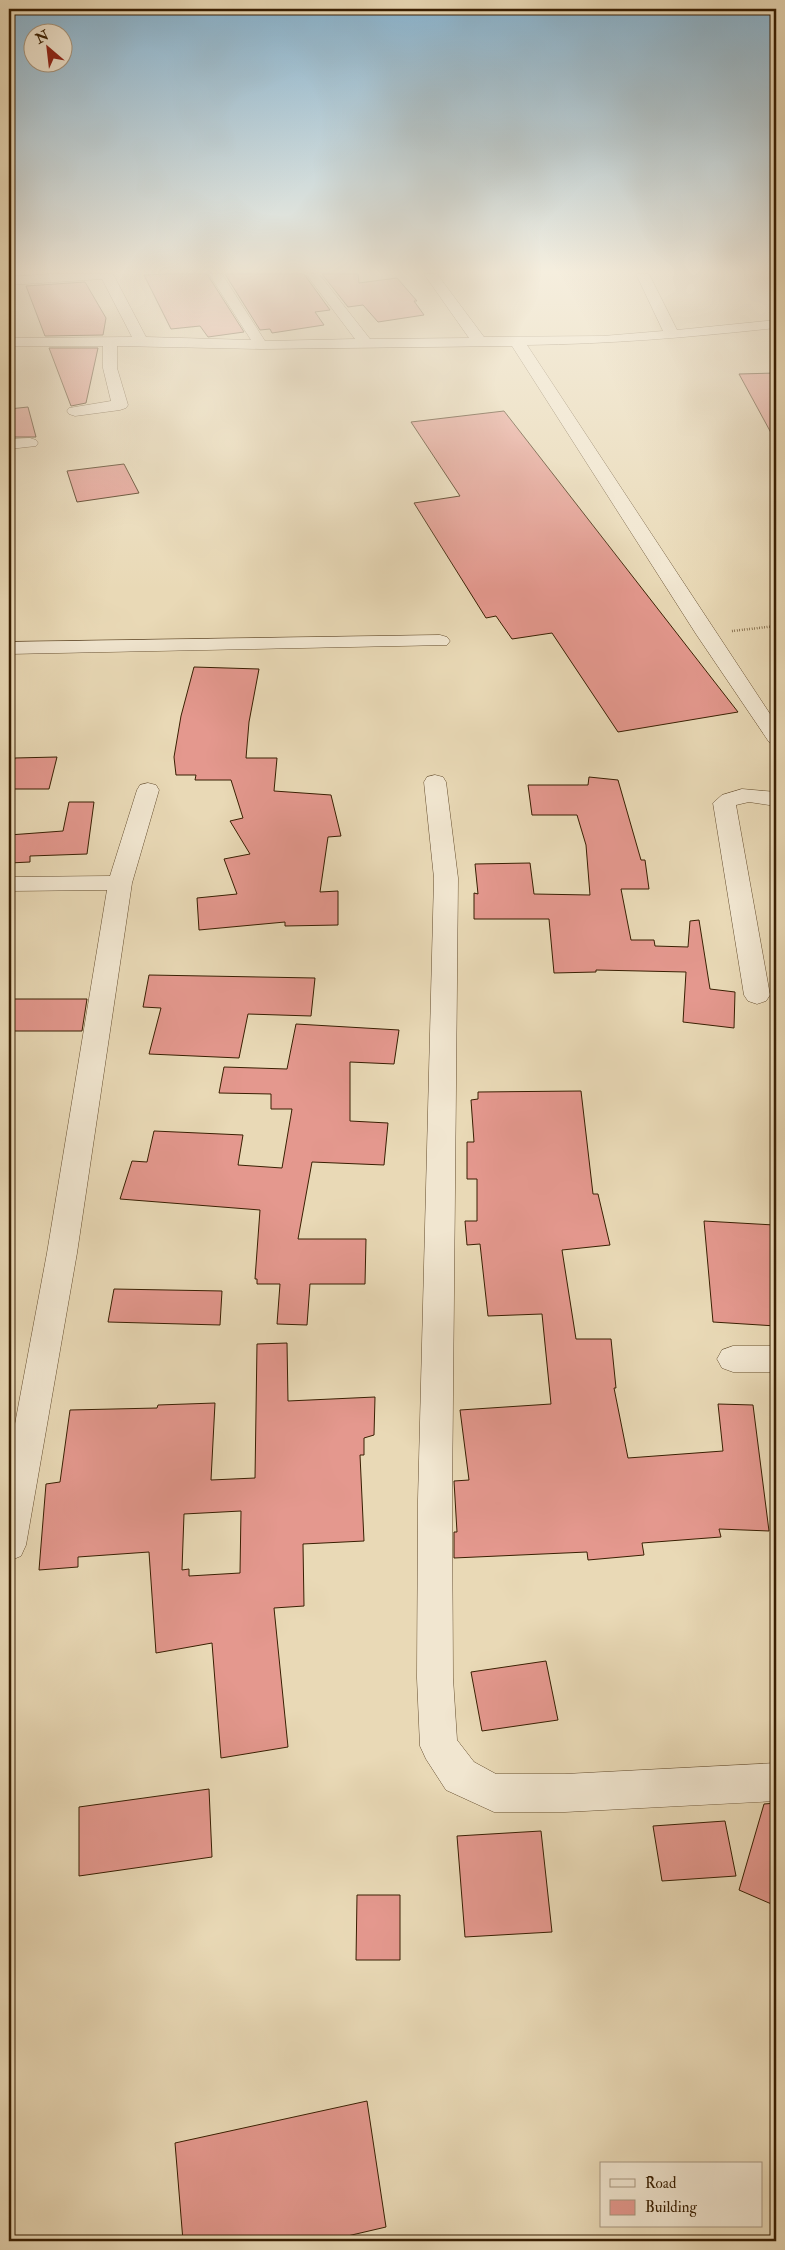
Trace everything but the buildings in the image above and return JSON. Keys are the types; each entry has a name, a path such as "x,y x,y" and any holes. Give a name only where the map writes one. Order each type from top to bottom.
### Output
{"street":[{"path":"75,411 120,405 113,379"},
{"path":"541,379 706,634 776,738"},
{"path":"9,444 30,443"},
{"path":"9,648 440,640"},
{"path":"435,782 446,878 435,1500 435,1678 439,1746 460,1776 494,1794 565,1793 776,1782"},
{"path":"9,1545 62,1252 120,883 148,790"},
{"path":"757,995 724,804 731,798 740,795 776,799"},
{"path":"9,884 120,883"},
{"path":"733,1359 776,1359"}],"path":[{"path":"706,634 776,626"}]}
